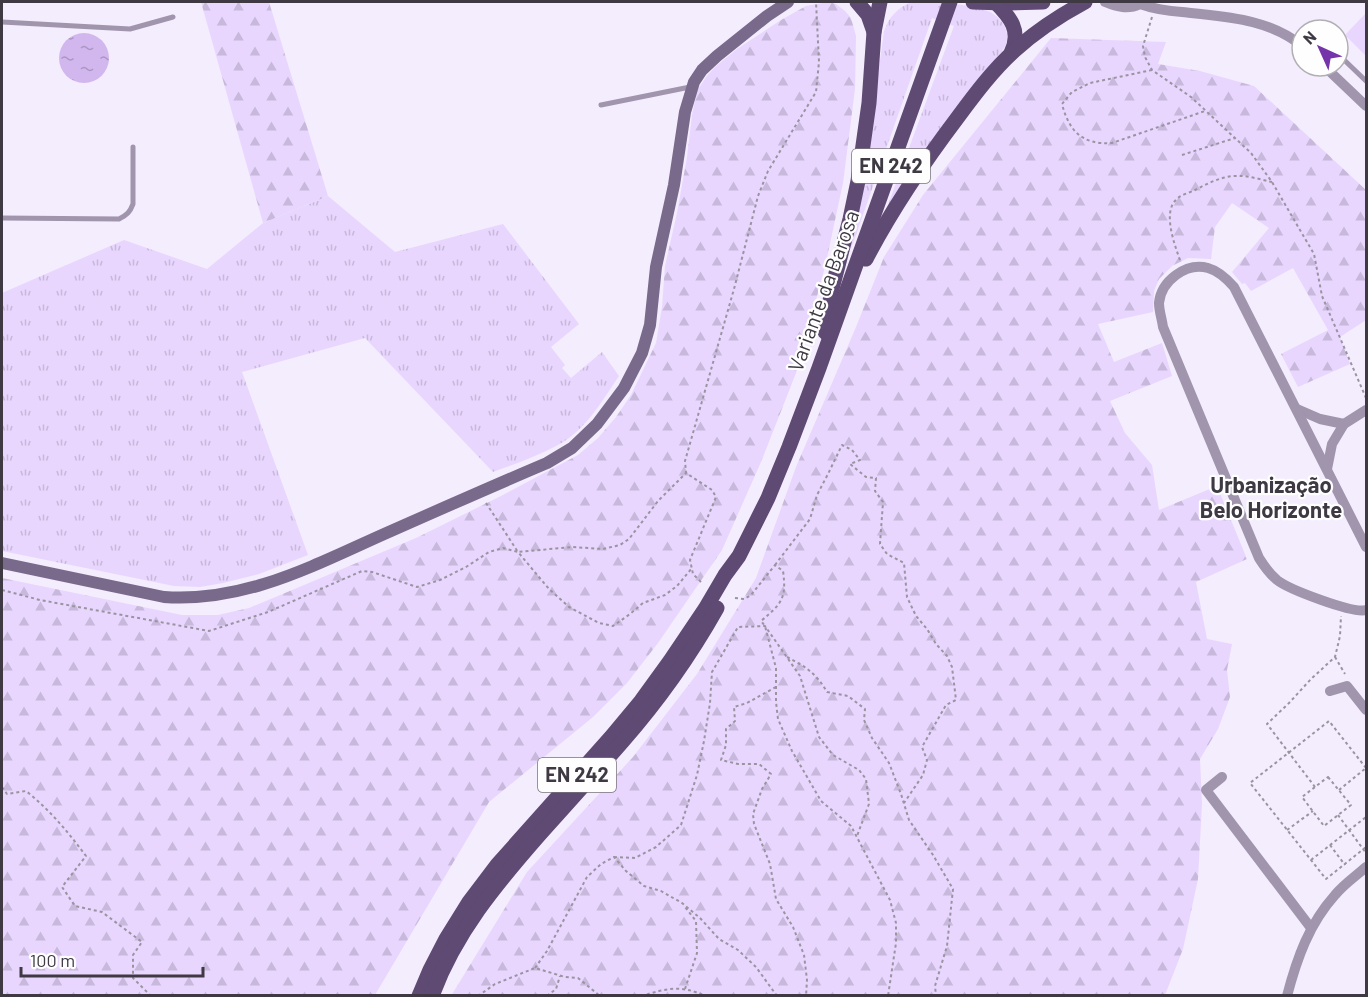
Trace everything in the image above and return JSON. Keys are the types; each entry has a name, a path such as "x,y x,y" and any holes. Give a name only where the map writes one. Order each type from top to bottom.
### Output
{"main road":[{"path":"2,563 164,597 207,597 238,592 295,574 547,463 572,448 586,436 608,410 624,388 642,353 650,325 656,267 674,185 686,105 692,86 702,70 717,56 788,2"},
{"path":"857,2 868,15 874,32"},
{"path":"819,368 832,289 860,172 869,103 874,32 880,2"},
{"name":"Variante da Barosa","path":"420,996 446,939 473,896 497,865 641,701 670,662 739,556 768,498 819,368 950,2"},
{"path":"973,2 1043,2"},
{"path":"995,2 1008,17 1016,33 1016,43 1011,53"},
{"path":"841,307 876,241 927,160 974,95 1011,53 1050,22 1085,2"},
{"name":"Variante da Barosa","path":"432,996 455,947 487,897 637,725 683,664 733,577 739,556"}],"street":[{"path":"1105,2 1124,8 1141,2 1155,8 1244,19 1261,23 1290,38"},
{"path":"1337,78 1366,106"},
{"path":"1366,547 1234,287 1218,272 1208,268 1197,266 1185,270 1168,282 1162,291 1159,303 1163,327 1259,558 1278,581 1293,590 1342,606 1366,610"},
{"path":"1297,409 1320,419 1344,424"},
{"path":"1327,469 1332,444 1344,424 1366,410"},
{"path":"1330,691 1347,686 1366,710"},
{"path":"1222,777 1206,790 1311,928"},
{"path":"1287,996 1296,961 1311,928 1336,894 1366,867"}],"lane":[{"path":"2,22 130,29 173,17"},
{"path":"1350,66 1366,81"},
{"path":"601,105 692,86"},
{"path":"2,218 119,219 126,216 133,204 133,147"}],"path":[{"path":"2,590 40,600 209,631 268,612 362,571 417,587 440,579 466,567 489,552 503,548 518,552 572,547 603,549 620,545 629,539 658,501 686,473 685,461 689,443 734,289 758,196 768,171 816,92 819,62 816,2"},
{"path":"1155,8 1143,46 1144,57 1152,70 1191,97 1251,153 1272,182 1314,254 1322,296 1366,398"},
{"path":"1152,70 1090,83 1072,92 1062,104 1065,116 1084,139 1098,144 1112,143 1205,111"},
{"path":"1182,155 1235,138"},
{"path":"1185,270 1171,230 1170,213 1174,201 1228,176 1272,182"},
{"path":"735,598 744,599 751,595 775,565 810,519 817,495 842,446 852,450 860,460 850,464 866,477 876,478 874,490 883,502 880,544 887,554 904,564 907,597 916,616 947,656 952,667 956,700 946,705 922,747 927,760 923,775 904,803"},
{"path":"686,473 712,490 716,496 690,560 693,574 701,582"},
{"path":"479,493 518,552 549,589 569,607 599,623 613,626 643,603 665,595 677,586 692,568"},
{"path":"775,565 783,571 784,592 780,604 761,621 800,676 819,737 833,755 859,770 866,779 869,804 857,836"},
{"path":"1315,787 1267,724 1335,657 1340,636 1342,606"},
{"path":"765,626 776,668 778,719 792,751 821,801 851,826 890,900 896,923 896,943 888,996"},
{"path":"478,996 495,984 535,968 548,951 587,877 601,864 614,857 635,858 656,847 681,825 697,775 704,741 712,672 738,627 765,626"},
{"path":"787,657 806,667 819,679 827,692 848,696 865,709 864,720 872,738 889,764 909,820 953,889 947,946 935,986 936,996"},
{"path":"1335,657 1347,678 1347,686"},
{"path":"776,687 747,703 734,706 735,721 726,729 726,745 721,760 738,764 759,764 771,774 762,789 753,814 754,824 770,864 776,899 793,927 804,955 806,996"},
{"path":"1338,816 1366,850 1326,879 1250,783 1329,721 1366,768 1339,790"},
{"path":"1328,777 1351,805 1324,826 1302,798 1315,787 1328,777"},
{"path":"2,787 7,794 26,791 34,797 64,826 86,856 62,887 75,906 102,912 142,942 133,956 133,978 151,996"},
{"path":"1287,830 1312,811"},
{"path":"1311,860 1366,817"},
{"path":"1330,845 1345,865"},
{"path":"614,857 644,886 661,891 682,903 700,918 719,939 738,950 756,967 777,996"},
{"path":"682,903 696,921 697,953 685,989"},
{"path":"535,968 578,978 600,996"},
{"path":"547,996 556,989 560,975"},
{"path":"641,996 669,988 685,989 705,996"}],"green space":[{"path":"201,2 269,2 328,196 263,223"},
{"path":"828,2 836,4 851,18 856,36 855,89 843,183 825,267 796,373 761,462 722,550 658,643 627,683 593,717 489,802 375,995 2,995 2,578 182,615 218,615 249,608 416,538 578,455 598,438 616,417 631,395 656,343 665,266 677,213 697,91 715,67 737,49 806,6"},
{"path":"912,2 956,4 988,11 1003,24 1007,41 1005,47 949,119 885,213 954,26 932,18 851,249 847,248 870,134 884,31 895,13"},
{"path":"1366,13 1366,56 1350,40 1350,30"},
{"path":"1051,38 1166,42 1158,64 1200,71 1254,86 1366,190 1366,320 1340,337 1350,364 1298,387 1281,354 1328,330 1293,268 1251,291 1232,272 1269,228 1232,203 1215,227 1211,259 1188,258 1172,266 1159,279 1154,291 1153,312 1098,324 1114,362 1162,343 1172,376 1110,401 1125,433 1152,465 1159,510 1217,486 1247,559 1196,582 1207,639 1232,644 1227,670 1230,697 1218,729 1200,759 1202,804 1198,879 1183,949 1165,995 451,996 527,872 633,757 697,674 756,578 796,467 884,257 923,195"},
{"path":"328,196 395,252 503,224 579,324 551,347 565,365 562,368 571,378 602,352 619,376 585,424 558,445 493,472 365,338 242,372 308,555 259,574 200,587 174,586 2,551 2,293 124,240 207,269 263,223"}],"water":[{"path":"84,33 93,35 104,44 109,58 107,67 98,78 84,83 75,81 64,72 59,58 61,49 70,38"}],"district":[{"name":"Urbanização Belo Horizonte","path":"1271,498"}]}
